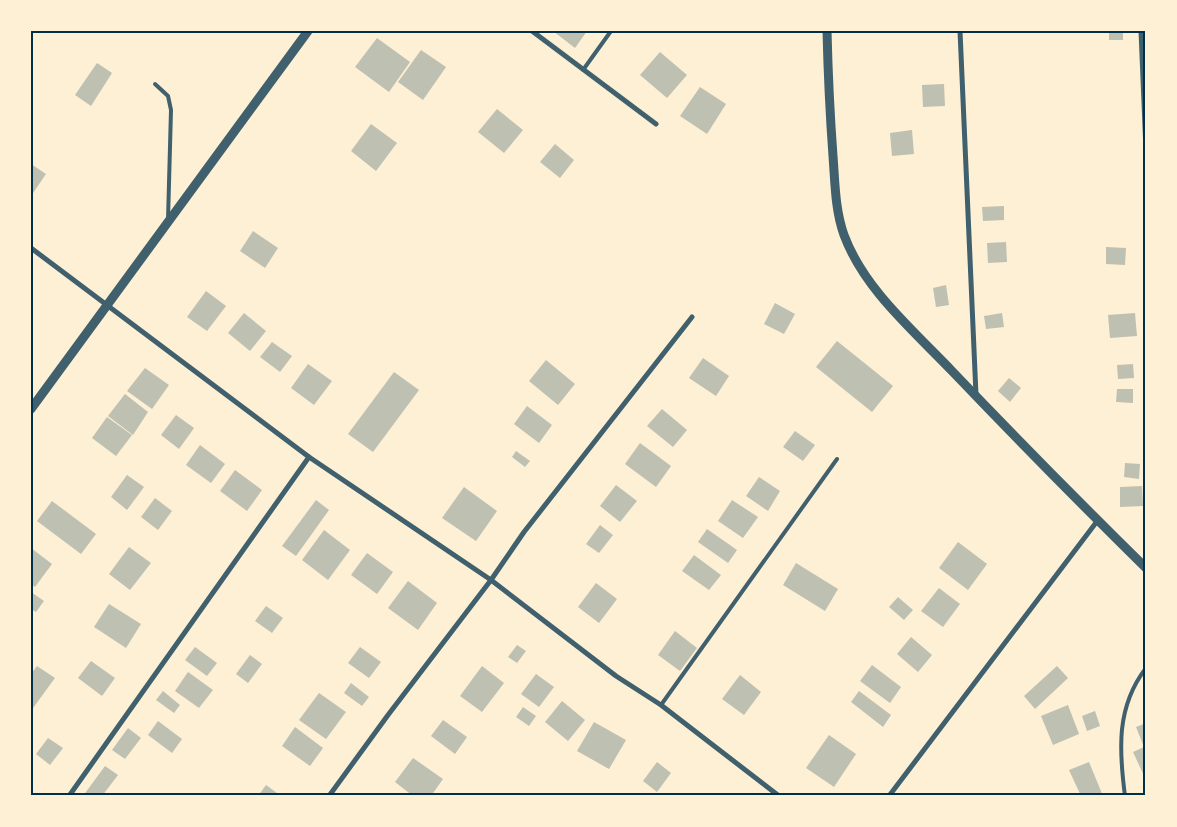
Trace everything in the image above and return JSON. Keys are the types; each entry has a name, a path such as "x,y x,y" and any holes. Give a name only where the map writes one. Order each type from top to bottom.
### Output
{"street":[{"path":"31,409 308,31"},
{"path":"532,31 656,124"},
{"path":"827,31 834,180 840,219 844,235 869,280 976,396 1146,568"},
{"path":"960,31 976,396"},
{"path":"1141,31 1146,152"},
{"path":"31,248 309,457 491,580 616,676 661,705 778,796"},
{"path":"329,796 491,580 524,532 692,317"},
{"path":"68,796 309,457"},
{"path":"889,796 1098,520"}],"lane":[{"path":"583,70 611,31"},
{"path":"155,84 168,96 171,110 168,222"},
{"path":"661,705 837,459"},
{"path":"1125,796 1120,758 1123,716 1139,677 1146,668"}],"building":[{"path":"553,31 587,31 575,48"},
{"path":"1109,31 1123,31 1123,40 1109,40"},
{"path":"377,38 410,62 389,92 355,67"},
{"path":"421,50 446,67 423,100 398,82"},
{"path":"660,52 687,75 667,98 640,75"},
{"path":"97,63 112,73 91,106 75,95"},
{"path":"944,84 945,106 923,107 922,85"},
{"path":"700,87 726,104 707,134 680,116"},
{"path":"497,109 523,130 504,153 478,132"},
{"path":"371,124 397,143 376,171 351,151"},
{"path":"912,130 914,154 892,156 890,133"},
{"path":"555,144 574,160 560,178 540,162"},
{"path":"31,164 46,174 31,196"},
{"path":"1004,206 1004,220 983,221 982,207"},
{"path":"253,231 278,248 265,268 240,251"},
{"path":"1006,242 1007,262 988,263 987,243"},
{"path":"1106,247 1126,248 1125,265 1106,264"},
{"path":"946,285 949,305 936,307 933,288"},
{"path":"206,291 226,306 207,331 187,317"},
{"path":"775,303 795,314 784,334 764,324"},
{"path":"244,313 266,331 250,351 228,333"},
{"path":"1002,313 1004,327 986,329 984,316"},
{"path":"1135,313 1137,336 1110,338 1108,315"},
{"path":"837,341 893,386 872,412 816,367"},
{"path":"272,342 292,356 280,372 260,357"},
{"path":"703,358 729,376 716,396 689,378"},
{"path":"546,360 575,384 558,405 529,381"},
{"path":"308,364 332,381 314,405 291,388"},
{"path":"1133,364 1134,378 1118,379 1117,365"},
{"path":"145,368 169,385 152,409 127,391"},
{"path":"394,372 419,390 373,452 348,434"},
{"path":"1009,378 1021,388 1010,402 998,391"},
{"path":"1117,389 1133,389 1133,403 1116,402"},
{"path":"125,394 148,412 133,435 108,416"},
{"path":"527,406 552,425 539,443 514,424"},
{"path":"662,409 687,430 673,447 647,426"},
{"path":"176,415 194,428 179,449 161,435"},
{"path":"107,417 132,435 116,456 92,438"},
{"path":"795,431 815,445 803,461 783,447"},
{"path":"640,443 671,466 656,487 625,464"},
{"path":"200,445 225,464 211,483 186,465"},
{"path":"516,451 530,461 525,467 512,457"},
{"path":"1125,463 1140,464 1139,479 1124,477"},
{"path":"235,470 262,490 247,511 220,491"},
{"path":"127,475 144,487 127,510 111,497"},
{"path":"759,477 780,491 768,511 746,496"},
{"path":"616,485 637,501 620,522 600,506"},
{"path":"1142,486 1143,506 1120,507 1120,487"},
{"path":"464,487 497,511 476,541 442,518"},
{"path":"155,498 172,511 158,530 141,517"},
{"path":"316,500 329,510 296,556 282,546"},
{"path":"732,500 758,517 743,538 718,521"},
{"path":"52,501 96,534 81,554 37,521"},
{"path":"600,525 613,535 599,553 586,544"},
{"path":"707,529 737,550 728,563 698,542"},
{"path":"324,530 350,550 328,580 302,560"},
{"path":"958,542 987,564 968,590 939,568"},
{"path":"129,547 151,563 130,590 109,574"},
{"path":"31,548 52,564 35,587 31,584"},
{"path":"367,553 393,572 377,594 351,575"},
{"path":"694,555 721,575 709,590 682,571"},
{"path":"796,563 838,589 825,611 783,585"},
{"path":"408,581 437,603 418,630 388,608"},
{"path":"596,583 617,599 599,623 578,607"},
{"path":"939,588 960,604 943,627 921,611"},
{"path":"31,592 44,601 36,612 31,609"},
{"path":"898,597 913,610 904,620 889,607"},
{"path":"109,604 141,624 126,648 94,627"},
{"path":"266,606 283,618 272,633 255,621"},
{"path":"675,631 697,648 680,671 658,655"},
{"path":"911,637 932,655 918,672 897,654"},
{"path":"517,645 526,651 517,663 508,657"},
{"path":"195,647 217,663 207,676 185,660"},
{"path":"360,647 381,662 369,678 348,663"},
{"path":"250,655 262,664 248,683 236,674"},
{"path":"91,661 115,678 102,696 78,678"},
{"path":"872,665 901,687 890,703 860,681"},
{"path":"37,666 55,678 33,708 31,707 31,674"},
{"path":"482,666 504,683 482,712 460,696"},
{"path":"1057,666 1068,678 1035,709 1024,696"},
{"path":"188,672 213,690 199,708 175,691"},
{"path":"536,674 554,687 539,707 521,694"},
{"path":"740,675 761,692 744,715 722,699"},
{"path":"351,683 369,697 362,706 344,693"},
{"path":"163,691 180,705 174,713 156,700"},
{"path":"859,691 891,715 883,727 851,702"},
{"path":"319,693 346,712 326,739 299,720"},
{"path":"562,701 585,720 568,741 545,722"},
{"path":"1068,705 1079,734 1053,745 1041,716"},
{"path":"523,707 536,716 529,726 516,717"},
{"path":"1095,711 1100,726 1087,731 1082,716"},
{"path":"443,720 467,737 455,754 431,736"},
{"path":"158,721 182,739 172,753 148,735"},
{"path":"594,722 626,740 609,769 577,751"},
{"path":"1146,723 1146,780 1133,752 1144,747 1136,727"},
{"path":"295,727 323,748 310,766 282,746"},
{"path":"128,728 141,738 125,759 112,750"},
{"path":"829,735 856,754 834,787 806,768"},
{"path":"48,738 63,748 50,765 36,754"},
{"path":"413,758 443,779 431,796 413,796 395,782"},
{"path":"657,762 671,773 657,792 643,781"},
{"path":"1089,762 1103,796 1081,796 1069,770"},
{"path":"105,766 118,775 102,796 83,796"},
{"path":"266,785 281,796 258,796"}]}
